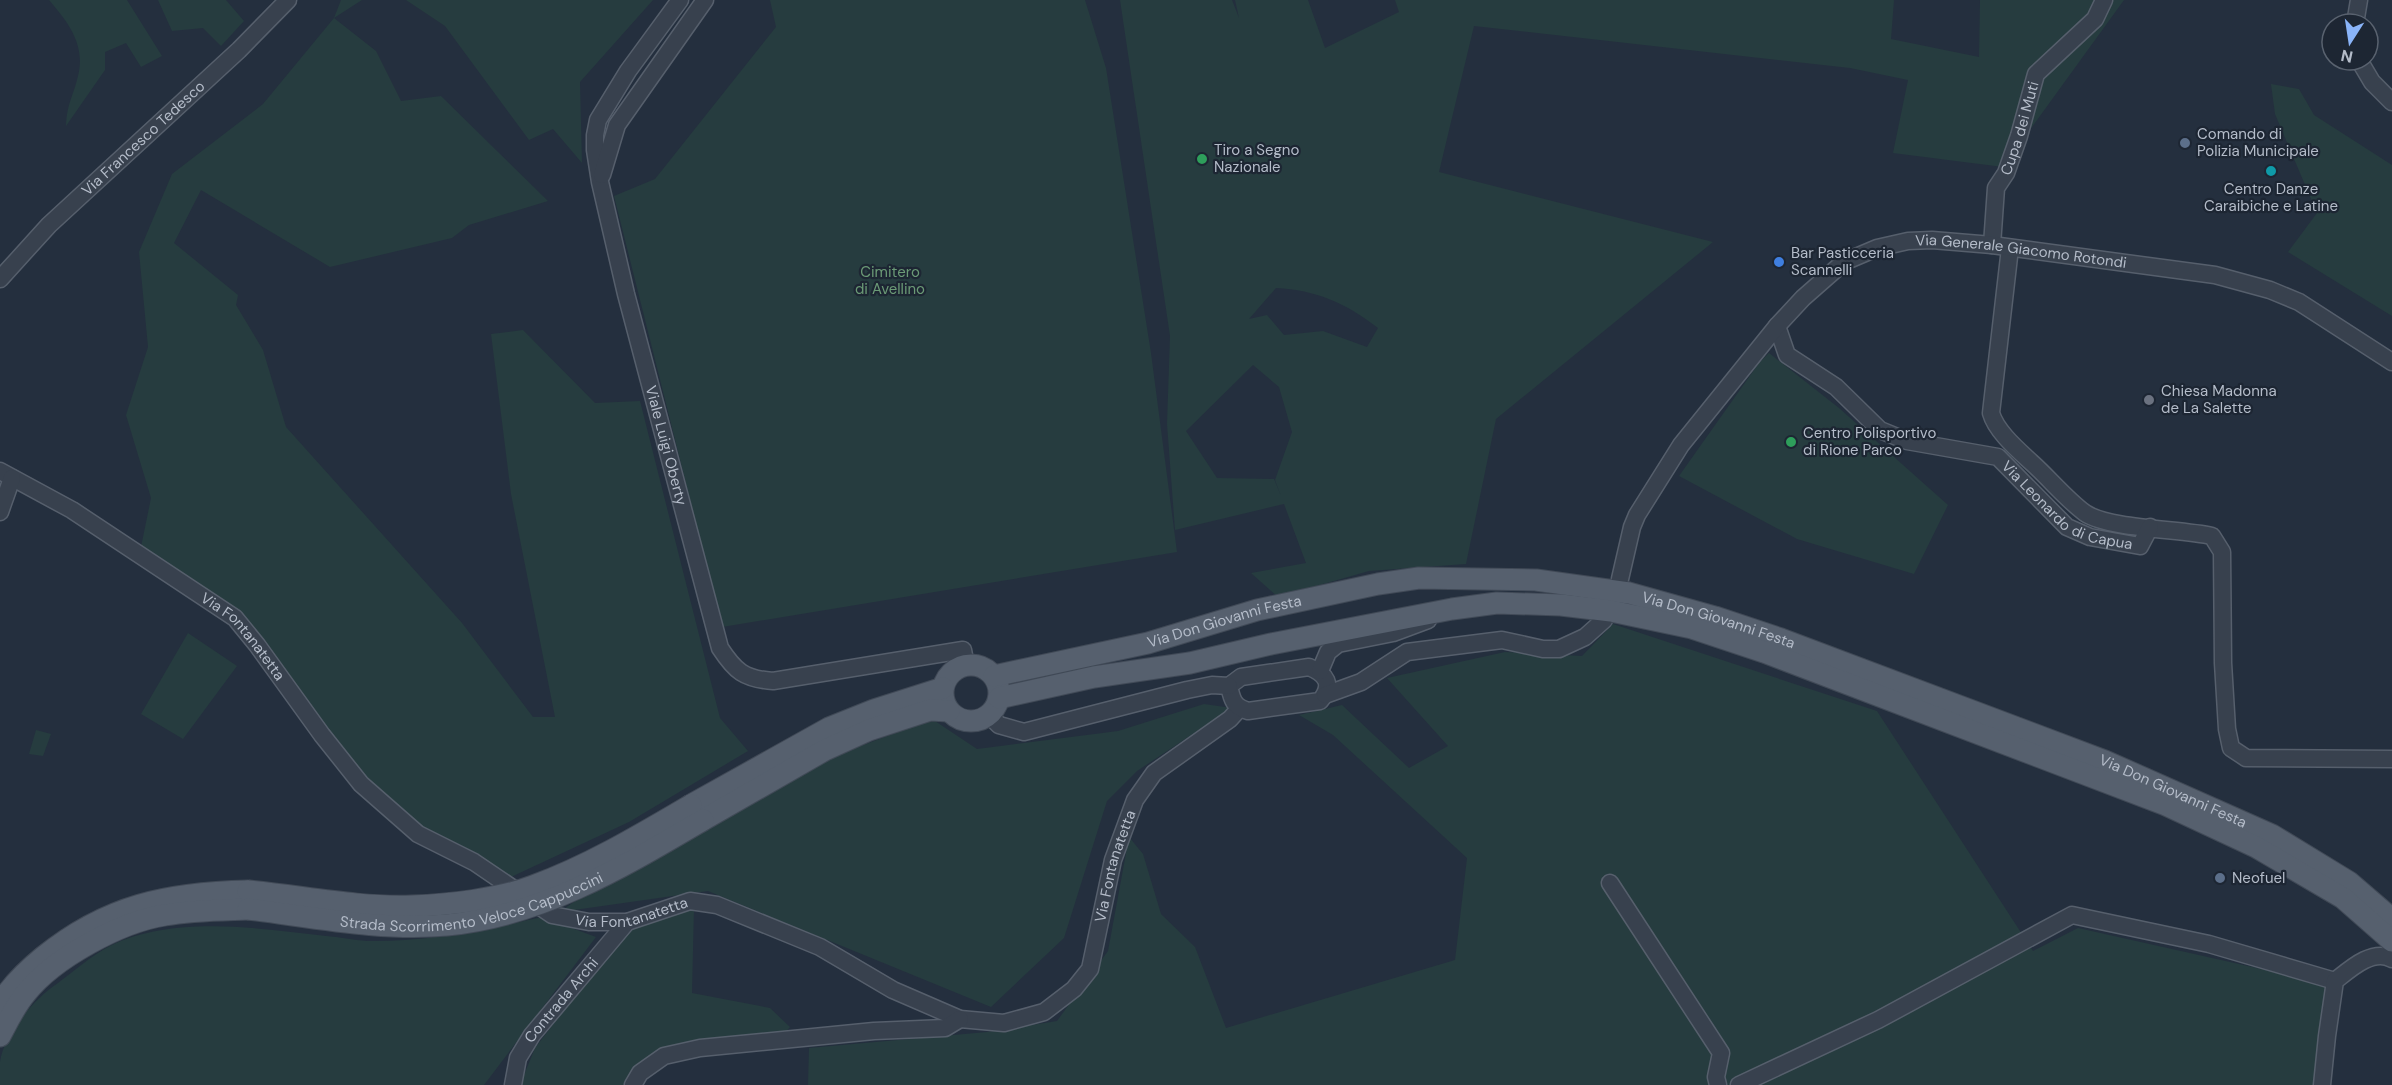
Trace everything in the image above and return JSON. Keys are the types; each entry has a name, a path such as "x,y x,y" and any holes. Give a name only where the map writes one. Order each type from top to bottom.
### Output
{"main road":[{"name":"Via Don Giovanni Festa","path":"994,676 1148,644 1257,610 1378,584 1419,578 1536,580 1629,593 1715,617 1780,639 2105,761 2272,835 2349,882 2392,919"},
{"name":"Via Don Giovanni Festa","path":"994,707 1094,677 1190,663 1271,644 1452,609 1497,603 1561,604 1611,610 1692,628 1764,652 2166,805 2256,847 2343,898 2392,941"},
{"path":"966,666 981,667 994,676 998,683 994,707 982,720 964,721 949,711 943,696 943,688 951,673 966,666"},
{"name":"Strada Scorrimento Veloce Cappuccini","path":"697,813 829,728 874,710 943,688"},
{"name":"Strada Scorrimento Veloce Cappuccini","path":"0,1004 20,976 80,929 139,904 199,892 248,900 412,906 503,894 531,887 566,872 635,838 697,813 869,730 930,710 949,711"},
{"name":"Strada Scorrimento Veloce Cappuccini","path":"0,1036 13,1010 28,990 61,961 90,942 163,915 248,900"}],"street":[{"name":"Via Francesco Tedesco","path":"0,279 49,225 222,66 288,0"},
{"path":"600,182 595,135 598,120 628,70 680,0"},
{"name":"Viale Luigi Oberty","path":"705,0 617,125 600,182 626,294 720,648 737,671 747,676 773,681 963,650 966,666"},
{"name":"Cupa dei Muti","path":"1992,245 1996,188 2006,174 2036,74 2095,19 2104,0"},
{"path":"2366,72 2372,82 2392,102"},
{"name":"Via Generale Giacomo Rotondi","path":"1620,579 1637,515 1681,445 1777,326 1844,261 1859,254 1908,241 1932,240 1992,245 2215,275 2270,290 2318,314 2392,362"},
{"name":"Via Leonardo di Capua","path":"2010,248 1991,412 1993,421 2022,453 2086,514 2120,525 2212,536 2222,552 2223,663 2227,729 2231,748 2246,758 2392,759"},
{"name":"Via Leonardo di Capua","path":"1777,326 1787,355 1836,387 1880,430 1907,441 1998,457 2067,526 2090,537 2140,546 2150,527"},
{"name":"Via Fontanatetta","path":"0,512 6,475 72,510 234,618 257,645 322,735 361,784 418,834 474,861 552,915 589,922 627,922 690,901 717,905 820,947 893,990 960,1019 1004,1023 1044,1012 1074,989 1090,969 1113,860 1135,800 1154,773 1239,709"},
{"path":"1320,671 1328,652 1338,644 1393,633 1415,626 1452,609"},
{"path":"1325,695 1361,682 1407,652 1502,640 1543,649 1558,649 1585,637 1604,620"},
{"path":"994,707 999,725 1024,732 1187,690 1212,685 1229,687 1241,677 1309,667 1320,671 1326,677 1327,686 1325,695 1320,701 1248,711 1239,709 1233,703 1229,687"},
{"path":"1610,884 1721,1053 1716,1077 1718,1085"},
{"path":"1739,1085 1878,1020 2072,915 2209,944 2336,981"},
{"name":"Contrada Archi","path":"513,1085 518,1058 532,1035 627,922"},
{"path":"2322,1085 2336,981 2373,956 2389,956 2392,959"},
{"path":"633,1085 640,1073 664,1056 682,1052 874,1030 945,1028 960,1019"}],"green space":[{"path":"49,0 127,0 162,56 141,67 126,43 105,52 105,70 66,126 78,76 80,54 69,26"},
{"path":"158,0 226,0 244,21 221,46 203,28 172,31"},
{"path":"341,0 362,0 334,18"},
{"path":"406,0 653,0 580,82 582,163 553,129 529,140 445,26"},
{"name":"Cimitero di Avellino","path":"770,0 1085,0 1106,68 1151,353 1177,552 722,627 614,196 655,179 776,27"},
{"path":"1120,0 1232,0 1239,18 1235,0 1308,0 1325,48 1399,12 1395,0 1894,0 1891,39 1979,57 1980,0 2124,0 2003,167 1893,153 1908,80 1850,68 1474,26 1439,172 1713,242 1496,419 1466,564 1369,571 1278,597 1251,573 1306,563 1284,504 1175,530 1167,424 1170,336","holes":["1276,288 1291,289 1330,299 1354,311 1378,328 1367,347 1323,331 1284,335 1267,315 1249,319","1253,365 1279,387 1292,432 1275,480 1281,496 1274,479 1217,478 1186,431"]},
{"path":"334,18 376,51 401,101 441,96 548,201 469,225 452,238 330,267 201,190 174,243 238,295 236,305 263,350 286,427 462,623 533,717 555,717 511,494 491,334 523,330 595,403 640,401 720,718 748,751 629,822 511,877 419,827 362,774 236,610 141,547 151,498 126,415 148,347 139,252 172,174 263,104"},
{"path":"2271,84 2299,89 2314,115 2392,165 2392,316 2288,252 2317,213 2275,114"},
{"name":"Centro Polisportivo di Rione Parco","path":"1769,353 1839,408 1948,505 1914,574 1797,539 1679,476 1759,363"},
{"path":"1613,624 1877,711 2033,951 2078,928 2328,984 2316,1085 808,1085 809,1048 987,1032 1057,1021 1108,951 1129,837 1143,854 1161,914 1195,947 1226,1028 1455,960 1467,858 1333,735 1299,715 1342,705 1409,768 1448,746 1387,678 1505,652 1582,656"},
{"path":"188,633 237,666 183,739 141,714"},
{"path":"1204,704 1232,708 1137,771 1107,801 1064,938 991,1007 708,891 560,912 590,890 824,760 932,719 977,749 1118,731"},
{"path":"36,730 51,734 43,756 29,754"},
{"path":"694,907 692,993 770,1008 790,1027 782,1037 683,1045 626,1085 520,1085 535,1048 627,928"},
{"path":"542,917 596,937 484,1085 0,1085 0,1062 7,1040 30,1007 97,954 135,936 161,930 216,926 245,927 367,941 412,940"}],"place":[{"name":"Comando di Polizia Municipale","path":"2185,143"},
{"name":"Tiro a Segno Nazionale","path":"1202,159"},
{"name":"Centro Danze Caraibiche e Latine","path":"2271,171"},
{"name":"Bar Pasticceria Scannelli","path":"1779,262"},
{"name":"Chiesa Madonna de La Salette","path":"2149,400"},
{"name":"Centro Polisportivo di Rione Parco","path":"1791,442"},
{"name":"Neofuel","path":"2220,878"}]}
